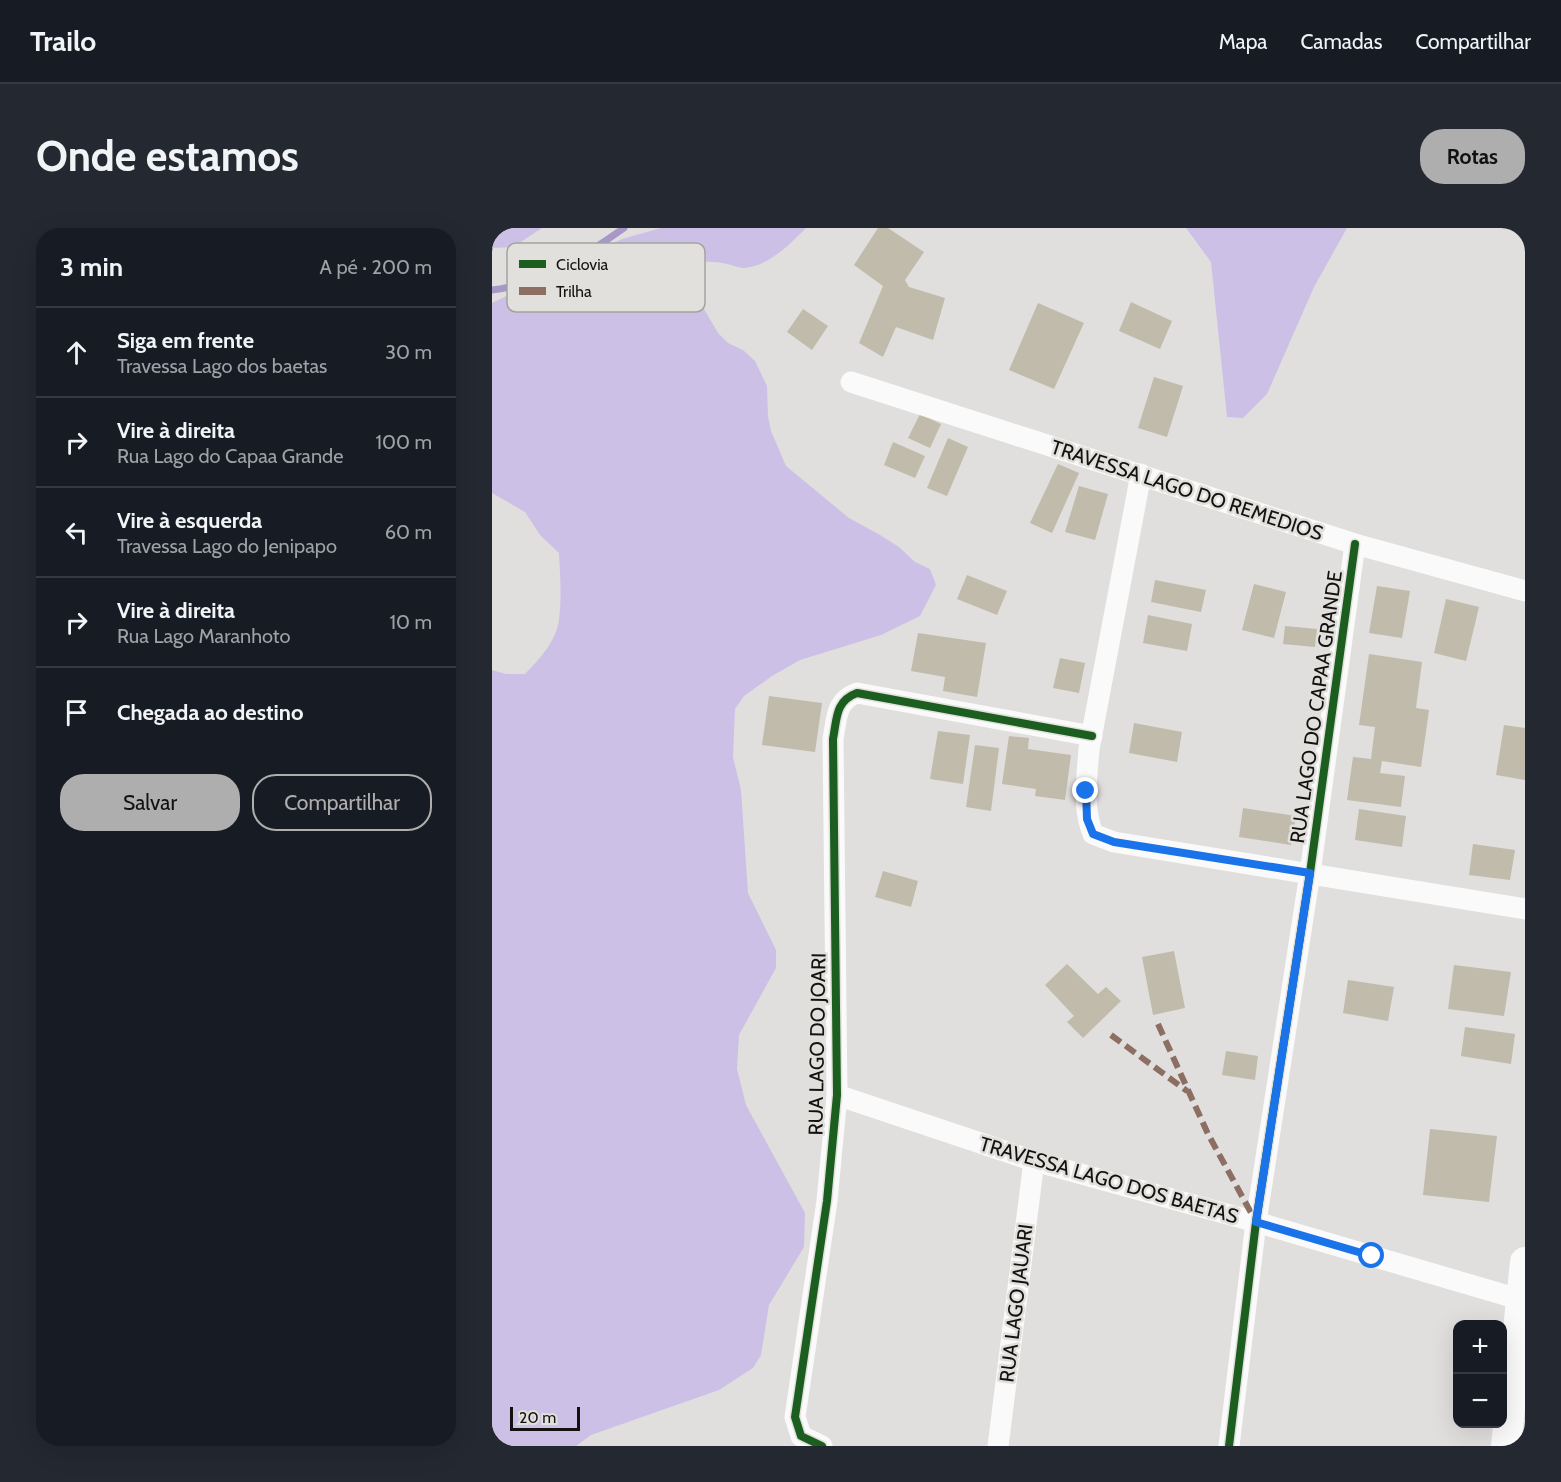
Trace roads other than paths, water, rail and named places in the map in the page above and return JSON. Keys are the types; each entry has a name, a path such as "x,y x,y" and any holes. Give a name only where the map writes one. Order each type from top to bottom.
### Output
{"street":[{"name":"TRAVESSA LAGO DO REMEDIOS","path":"851,382 1355,544 1525,591"},
{"path":"1141,474 1092,736 1086,791 1087,819 1093,834 1114,842 1525,909"},
{"name":"RUA LAGO DO CAPAA GRANDE","path":"1229,1446 1256,1222 1310,873 1355,544"},
{"name":"RUA LAGO DO JOARI","path":"822,1446 801,1436 795,1417 827,1201 837,1095 833,739 839,707 846,697 857,693 1092,736"},
{"name":"TRAVESSA LAGO DOS BAETAS","path":"837,1095 1034,1161 1256,1222 1522,1300"},
{"name":"RUA LAGO JAUARI","path":"998,1446 1034,1161"},
{"path":"1506,1446 1520,1363 1525,1262"}],"waterway":[{"path":"602,243 624,228"},
{"path":"492,290 507,288"}]}
